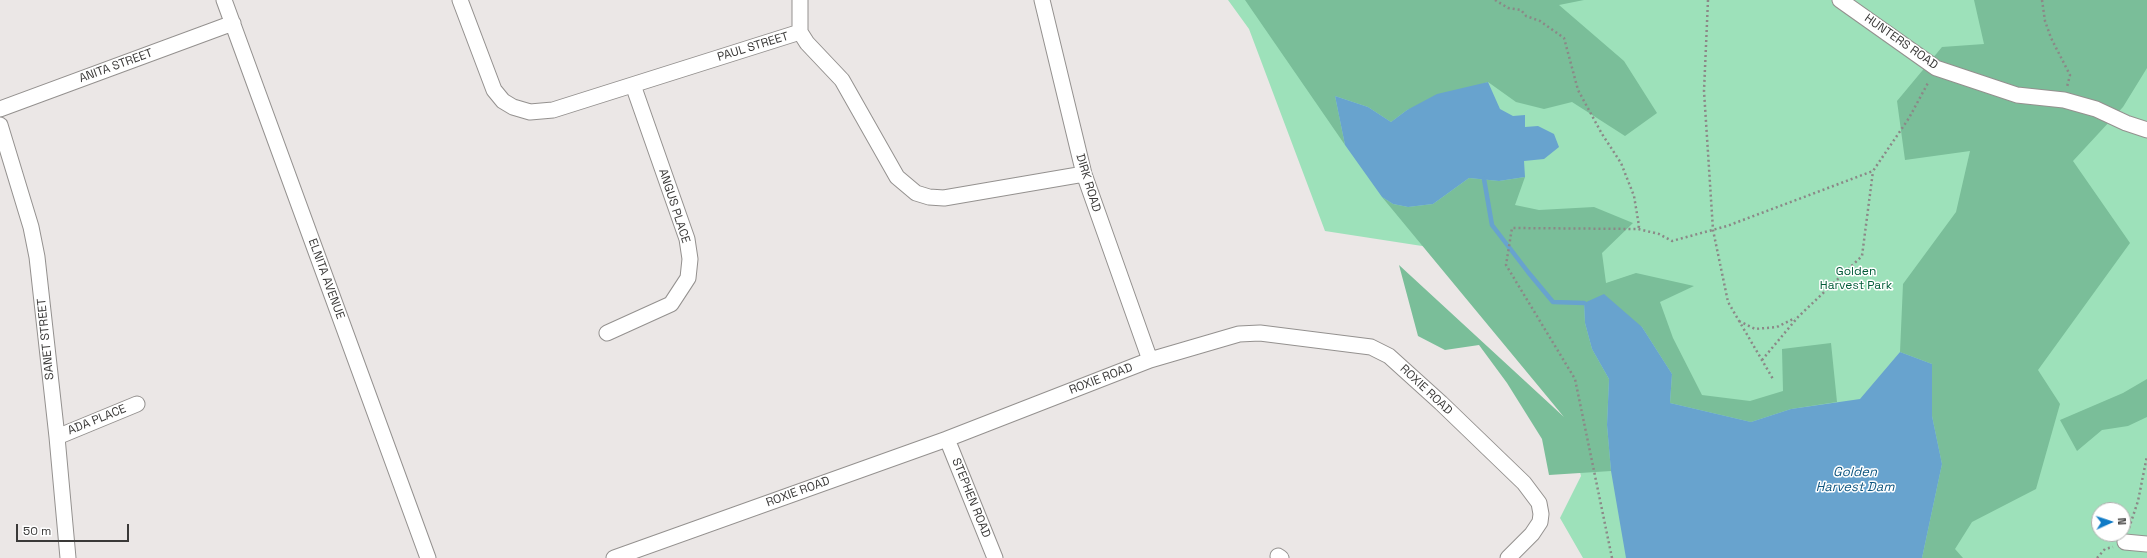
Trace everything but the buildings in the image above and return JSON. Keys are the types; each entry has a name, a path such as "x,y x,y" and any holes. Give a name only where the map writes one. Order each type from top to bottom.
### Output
{"street":[{"name":"ELNITA AVENUE","path":"224,0 428,558"},
{"name":"PAUL STREET","path":"460,0 494,90 503,101 513,107 530,112 553,110 800,32 807,43 839,76 897,177 916,193 929,197 944,198 1084,174"},
{"path":"800,0 800,32"},
{"name":"DIRK ROAD","path":"1042,0 1084,174 1150,360"},
{"name":"HUNTERS ROAD","path":"1840,0 1936,68 2017,96 2064,100 2096,108 2126,123 2147,130"},
{"name":"ANITA STREET","path":"0,109 233,23"},
{"name":"ANGUS PLACE","path":"607,333 671,304 688,278 690,259 687,239 633,85"},
{"name":"SANET STREET","path":"0,125 31,227 37,257 57,437 68,558"},
{"name":"ROXIE ROAD","path":"614,558 947,439 1150,360 1239,334 1260,333 1371,347 1389,356 1518,478 1540,503 1540,522 1532,534 1508,558"},
{"name":"ADA PLACE","path":"57,437 136,404"},
{"name":"STEPHEN ROAD","path":"947,439 995,558"},
{"path":"2125,542 2147,544"}],"path":[{"path":"1495,0 1508,8 1521,10 1526,16 1540,21 1564,38 1578,90 1602,134 1621,163 1634,196 1639,226 1638,229"},
{"path":"1708,0 1704,91 1713,230 1728,302 1773,379"},
{"path":"2042,0 2045,21 2051,38 2070,75 2064,100"},
{"path":"1762,360 1798,317 1862,256 1873,171 1909,118 1936,68"},
{"path":"1612,558 1575,379 1506,265 1512,228 1638,229 1659,234 1672,241 1713,230 1873,171"},
{"path":"1738,320 1755,329 1764,329 1777,327 1798,317"},
{"path":"2131,523 2138,500 2147,456"},
{"path":"2097,558 2105,549 2125,542"}],"green space":[{"name":"Golden Harvest Park","path":"1228,0 2147,0 2147,558 1583,558 1560,518 1581,476 1567,421 1435,248 1325,231 1249,29"},
{"path":"1245,0 1584,0 1559,5 1624,61 1657,113 1625,136 1572,102 1544,109 1516,102 1488,82 1407,110 1391,122 1368,107 1335,96 1345,145"},
{"path":"1974,0 2147,0 2147,68 2123,107 2073,161 2130,243 2038,370 2060,404 2036,489 1972,522 1955,549 1963,558 1922,558 1942,464 1932,416 1932,364 1900,352 1903,284 1956,212 1970,151 1905,160 1897,101 1942,47 1984,44"},
{"path":"1525,177 1515,205 1539,210 1594,207 1633,223 1602,253 1606,283 1636,273 1694,286 1660,302 1673,338 1702,395 1750,401 1783,391 1782,349 1831,343 1837,402 1791,409 1751,422 1670,403 1672,374 1642,327 1584,303 1585,323 1592,349 1609,379 1607,425 1611,471 1549,475 1542,439 1507,383 1479,345 1445,350 1418,336 1399,265 1564,417 1382,197 1393,204 1408,207 1433,204 1469,178 1499,181"},
{"path":"2147,379 2147,417 2128,426 2102,430 2077,451 2060,420 2123,393"}],"water":[{"path":"1488,82 1500,109 1513,116 1525,115 1525,127 1538,126 1554,134 1559,147 1544,159 1524,161 1525,177 1499,181 1469,178 1433,204 1408,207 1393,204 1382,197 1345,145 1335,96 1368,107 1391,122 1407,110 1437,94"},
{"name":"Golden Harvest Dam","path":"1604,294 1642,327 1672,374 1670,403 1751,422 1791,409 1860,399 1900,352 1932,364 1932,416 1942,464 1922,558 1626,558 1611,471 1607,425 1609,379 1592,349 1585,323 1584,303"}],"waterway":[{"path":"1484,179 1492,225 1528,272 1553,302 1584,303"}]}
